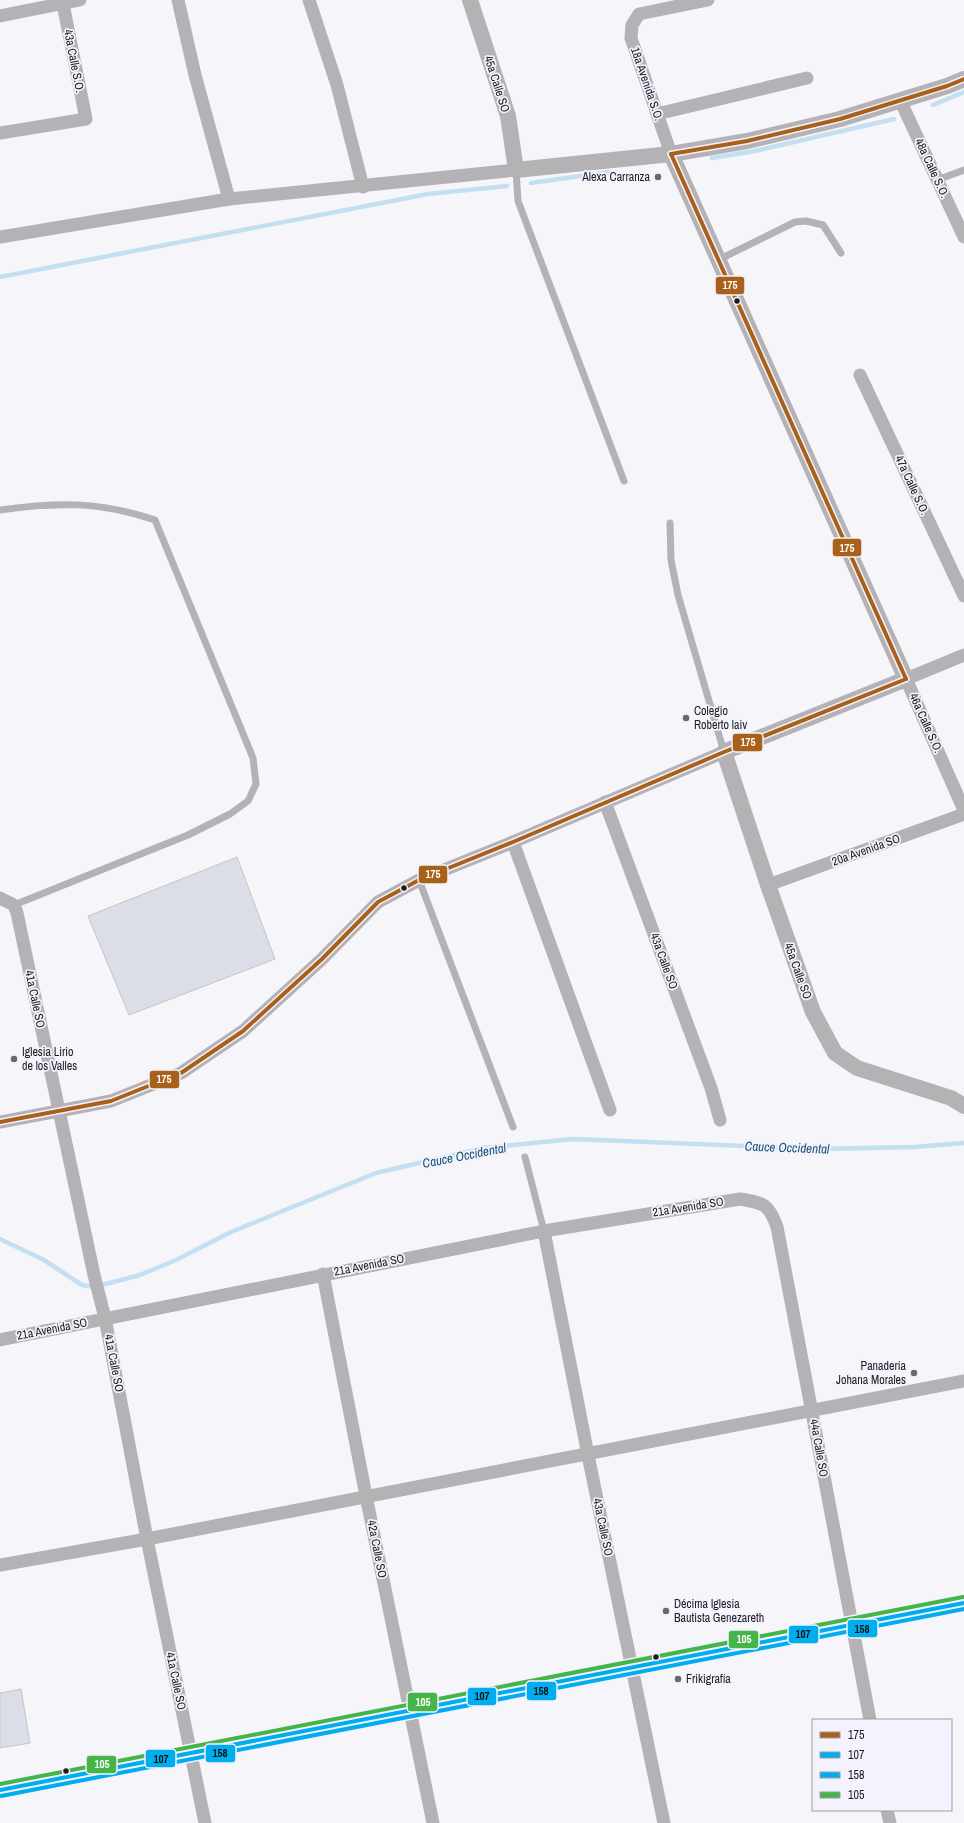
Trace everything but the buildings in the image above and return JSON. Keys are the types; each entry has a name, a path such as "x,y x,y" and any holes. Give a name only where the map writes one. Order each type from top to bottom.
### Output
{"street":[{"path":"0,16 18,6 62,4 80,0"},
{"path":"178,0 195,75 229,199"},
{"path":"309,0 337,85 363,186"},
{"name":"45a Calle SO","path":"470,0 508,116 516,170"},
{"name":"18a Avenida S.O.","path":"671,154 631,38 632,25 639,14 708,0"},
{"name":"43a Calle S.O.","path":"0,133 86,119 62,4"},
{"path":"657,114 807,78"},
{"path":"0,236 229,199 671,154 747,141 840,119 947,86 964,79"},
{"name":"48a Calle S.O.","path":"900,100 964,237"},
{"name":"46a Calle S.O.","path":"671,154 964,810"},
{"name":"47a Calle S.O.","path":"860,375 964,596"},
{"path":"0,1122 111,1101 181,1073 243,1031 322,959 378,902 419,880 513,842 724,752 964,655"},
{"name":"45a Calle SO","path":"724,752 768,885 813,1012 835,1053 857,1068 951,1098 964,1106"},
{"name":"43a Calle SO","path":"605,802 711,1088 720,1120"},
{"name":"20a Avenida SO","path":"768,885 964,814"},
{"path":"513,842 610,1110"},
{"path":"0,898 14,905"},
{"name":"41a Calle SO","path":"14,905 17,913 94,1275 105,1318 147,1539 205,1823"},
{"name":"21a Avenida SO","path":"0,1340 323,1274 544,1231 740,1199"},
{"name":"44a Calle SO","path":"740,1199 759,1202 771,1211 777,1227 870,1719"},
{"name":"43a Calle SO","path":"544,1231 664,1823"},
{"name":"42a Calle SO","path":"323,1274 366,1496 433,1823"},
{"path":"0,1565 147,1539 964,1381"},
{"path":"0,1790 192,1755 632,1667 964,1603"},
{"path":"887,1811 890,1823"}],"lane":[{"path":"516,170 518,201 624,482"},
{"path":"937,180 964,170"},
{"path":"718,260 795,222 806,221 823,225 841,254"},
{"path":"0,510 40,505 80,504 114,508 155,520 253,758 256,784 248,801 230,814 188,835 14,905"},
{"path":"670,523 671,560 678,596 724,752"},
{"path":"419,880 513,1127"},
{"path":"524,1157 544,1231"}],"waterway":[{"path":"933,105 964,92"},
{"path":"712,158 755,151 894,119"},
{"path":"531,183 609,172"},
{"path":"0,277 428,194 507,186"},
{"name":"Cauce Occidental","path":"0,1239 44,1260 82,1285 94,1287 140,1275 176,1260 231,1232 376,1173 484,1148 573,1139 819,1149 914,1147 964,1143"}],"transit line":[{"name":"175","path":"671,154 747,141 840,119 947,86 964,79"},
{"name":"175","path":"671,154 906,679"},
{"name":"175","path":"0,1122 111,1101 181,1073 243,1031 322,959 378,902 419,880 513,842 724,752 906,679"},
{"name":"105","path":"0,1784 963,1597"},
{"name":"107","path":"0,1790 964,1603"},
{"name":"158","path":"1,1796 964,1609"}],"place":[{"name":"Alexa Carranza","path":"658,177"},
{"name":"Colegio Roberto laiv","path":"686,718"},
{"name":"Iglesia Lirio de los Valles","path":"14,1059"},
{"name":"Panadería Johana Morales","path":"914,1373"},
{"name":"Décima Iglesia Bautista Genezareth","path":"666,1611"},
{"name":"Frikigrafía","path":"678,1679"}]}
